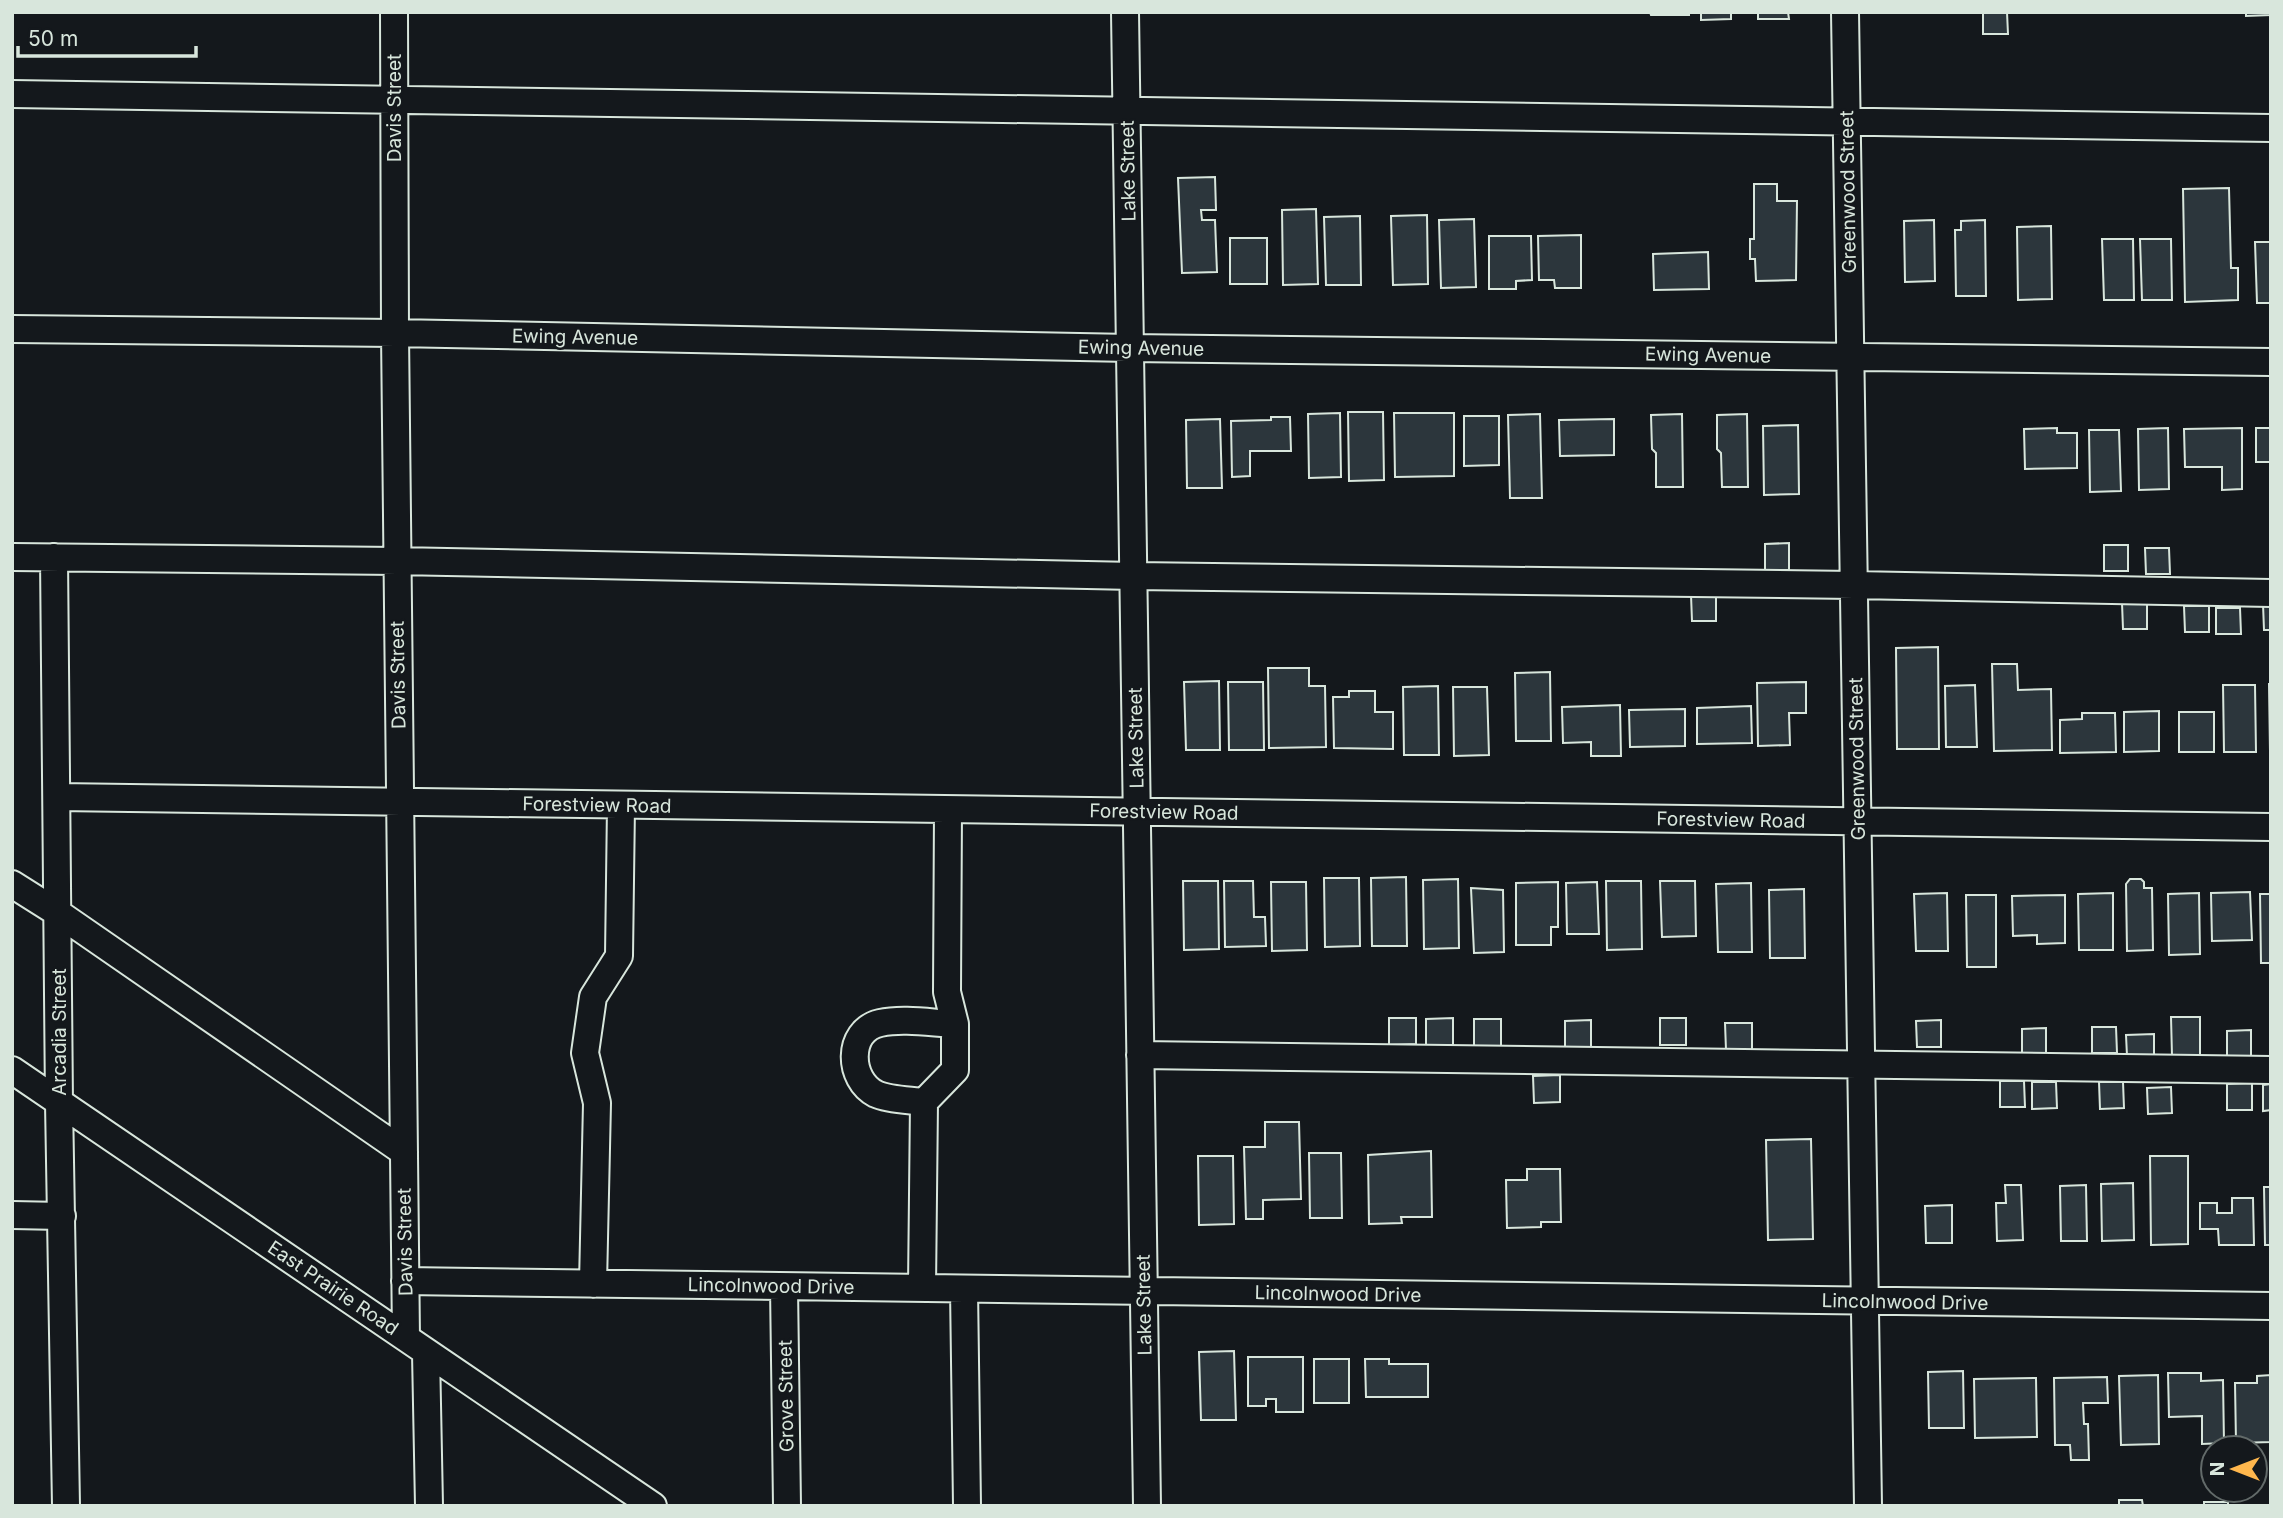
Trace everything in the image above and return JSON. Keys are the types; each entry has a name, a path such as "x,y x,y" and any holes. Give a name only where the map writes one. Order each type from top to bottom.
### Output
{"street":[{"name":"Davis Street","path":"394,12 405,1281 416,1346 429,1506"},
{"name":"Lake Street","path":"1125,12 1147,1506"},
{"name":"Greenwood Street","path":"1845,12 1868,1506"},
{"path":"12,94 2271,128"},
{"name":"Ewing Avenue","path":"12,329 395,333 1130,348 2271,362"},
{"path":"12,557 397,561 1134,576 1854,584 2271,593"},
{"name":"Arcadia Street","path":"54,557 66,1506"},
{"name":"Forestview Road","path":"58,797 2271,827"},
{"path":"593,1284 597,1103 585,1053 593,997 619,956 621,805"},
{"path":"922,1288 924,1102 955,1070 956,1024 947,992 948,810"},
{"path":"12,884 404,1152"},
{"path":"924,1102 877,1094 865,1085 855,1069 854,1053 861,1034 879,1023 956,1024"},
{"path":"1140,1055 2271,1070"},
{"name":"East Prairie Road","path":"12,1070 653,1506"},
{"path":"12,1215 62,1216"},
{"name":"Lincolnwood Drive","path":"405,1281 2271,1306"},
{"name":"Grove Street","path":"784,1287 788,1506"},
{"path":"964,1289 967,1506"}],"building":[{"path":"1650,12 1689,12 1689,15 1651,15"},
{"path":"1701,12 1731,12 1731,19 1701,20"},
{"path":"1758,12 1788,12 1789,19 1758,19"},
{"path":"1983,12 2007,12 2008,34 1983,34"},
{"path":"2246,12 2271,12 2271,15 2246,16"},
{"path":"1215,177 1216,210 1201,210 1202,220 1215,220 1217,272 1182,273 1178,178"},
{"path":"1754,184 1777,184 1777,201 1797,201 1796,280 1756,281 1755,259 1750,259 1750,239 1754,239"},
{"path":"2229,188 2231,268 2238,268 2238,300 2185,302 2183,189"},
{"path":"1316,209 1318,284 1283,285 1282,210"},
{"path":"1427,215 1428,284 1393,285 1391,216"},
{"path":"1360,216 1361,285 1326,285 1324,217"},
{"path":"1474,219 1476,287 1441,288 1439,220"},
{"path":"1934,220 1935,281 1905,282 1904,221"},
{"path":"1985,220 1986,296 1956,296 1955,230 1961,230 1961,221"},
{"path":"2051,226 2052,299 2018,300 2017,227"},
{"path":"1581,235 1581,288 1555,288 1554,280 1539,280 1538,236"},
{"path":"1489,236 1531,236 1532,280 1516,281 1516,289 1489,289"},
{"path":"1230,238 1267,238 1267,284 1230,284"},
{"path":"2102,239 2133,239 2134,300 2104,300"},
{"path":"2140,239 2171,239 2172,300 2142,300"},
{"path":"2255,242 2271,242 2271,303 2257,303"},
{"path":"1708,252 1709,289 1654,290 1653,254"},
{"path":"1348,412 1383,412 1384,480 1349,481"},
{"path":"1340,413 1341,477 1309,478 1308,414"},
{"path":"1394,413 1454,413 1454,476 1395,477"},
{"path":"1540,414 1542,498 1510,498 1508,415"},
{"path":"1682,414 1683,487 1656,487 1656,453 1652,449 1651,415"},
{"path":"1747,414 1748,487 1722,487 1721,453 1717,449 1717,415"},
{"path":"1464,416 1499,416 1499,465 1464,466"},
{"path":"1271,417 1290,417 1291,451 1250,451 1250,476 1232,477 1231,421 1271,420"},
{"path":"1220,419 1222,488 1187,488 1186,420"},
{"path":"1614,419 1614,455 1560,456 1559,420"},
{"path":"1798,425 1799,494 1764,495 1763,426"},
{"path":"2057,428 2057,433 2077,433 2077,468 2025,469 2024,429"},
{"path":"2168,428 2169,489 2139,490 2138,429"},
{"path":"2242,428 2242,489 2222,490 2222,467 2185,467 2184,429"},
{"path":"2256,428 2271,428 2271,462 2256,462"},
{"path":"2089,430 2119,430 2121,491 2090,492"},
{"path":"1789,543 1789,570 1765,570 1765,544"},
{"path":"2104,545 2128,545 2128,571 2104,571"},
{"path":"2145,548 2169,548 2170,574 2146,574"},
{"path":"1691,595 1716,595 1716,621 1692,621"},
{"path":"2122,603 2147,603 2147,629 2123,629"},
{"path":"2263,604 2271,604 2271,630 2264,630"},
{"path":"2184,606 2209,606 2209,632 2185,632"},
{"path":"2216,608 2240,608 2241,634 2216,634"},
{"path":"1938,647 1939,749 1897,749 1896,648"},
{"path":"1992,664 2017,664 2018,690 2051,689 2052,750 1994,751"},
{"path":"1268,668 1309,668 1309,686 1325,686 1326,747 1269,748"},
{"path":"1550,672 1551,741 1516,741 1515,673"},
{"path":"1219,681 1220,750 1186,750 1184,682"},
{"path":"1228,682 1263,682 1264,750 1229,750"},
{"path":"1806,682 1806,713 1789,713 1790,745 1758,746 1757,683"},
{"path":"2271,684 2271,751 2270,751"},
{"path":"1975,685 1977,747 1946,747 1945,686"},
{"path":"2223,685 2255,685 2256,752 2224,752"},
{"path":"1438,686 1439,755 1404,755 1403,687"},
{"path":"1453,687 1487,687 1489,755 1454,756"},
{"path":"1349,691 1375,691 1375,712 1393,712 1393,749 1334,748 1333,697 1349,697"},
{"path":"1620,705 1621,756 1591,756 1591,742 1563,743 1562,707"},
{"path":"1751,706 1752,743 1697,744 1697,708"},
{"path":"1685,709 1685,746 1630,747 1629,710"},
{"path":"2159,711 2159,751 2124,752 2124,712"},
{"path":"2179,712 2214,712 2214,752 2179,752"},
{"path":"2082,713 2115,713 2116,752 2060,753 2060,720 2082,719"},
{"path":"1406,877 1407,946 1372,946 1371,878"},
{"path":"1324,878 1359,878 1360,946 1325,947"},
{"path":"1458,879 1459,948 1424,949 1423,880"},
{"path":"2130,879 2141,879 2144,888 2152,888 2153,950 2127,951 2126,884"},
{"path":"1183,881 1218,881 1219,949 1184,950"},
{"path":"1224,881 1253,881 1254,917 1265,917 1266,946 1225,947"},
{"path":"1606,881 1641,881 1642,949 1607,950"},
{"path":"1660,881 1695,881 1696,936 1662,937"},
{"path":"1271,882 1306,882 1307,950 1272,951"},
{"path":"1558,882 1558,927 1551,927 1551,945 1516,945 1516,883"},
{"path":"1597,882 1599,934 1567,934 1566,883"},
{"path":"1751,883 1752,952 1718,952 1716,884"},
{"path":"1471,888 1503,890 1504,952 1474,953"},
{"path":"1804,889 1805,958 1770,958 1769,890"},
{"path":"2250,892 2252,940 2212,941 2211,893"},
{"path":"1947,893 1948,951 1916,951 1914,894"},
{"path":"2113,893 2113,950 2079,950 2078,894"},
{"path":"2199,893 2200,954 2169,955 2168,894"},
{"path":"2260,894 2271,894 2271,963 2261,963"},
{"path":"1966,895 1996,895 1996,967 1967,967"},
{"path":"2065,895 2065,943 2037,944 2037,935 2013,936 2012,896"},
{"path":"2171,1017 2200,1017 2200,1055 2172,1056"},
{"path":"1389,1018 1416,1018 1416,1044 1389,1045"},
{"path":"1453,1018 1453,1045 1426,1046 1426,1019"},
{"path":"1660,1018 1686,1018 1686,1045 1660,1045"},
{"path":"1474,1019 1501,1019 1501,1046 1474,1046"},
{"path":"1591,1020 1591,1047 1565,1047 1565,1021"},
{"path":"1941,1020 1941,1047 1917,1047 1916,1021"},
{"path":"1725,1023 1752,1023 1752,1050 1726,1050"},
{"path":"2092,1027 2116,1027 2117,1053 2092,1053"},
{"path":"2046,1028 2046,1054 2022,1055 2022,1029"},
{"path":"2251,1030 2251,1057 2227,1057 2227,1031"},
{"path":"2154,1034 2154,1056 2127,1056 2126,1035"},
{"path":"1560,1075 1560,1102 1534,1103 1533,1076"},
{"path":"2000,1081 2024,1081 2025,1107 2000,1107"},
{"path":"2032,1082 2056,1082 2057,1108 2032,1109"},
{"path":"2099,1082 2123,1082 2124,1108 2100,1109"},
{"path":"2252,1083 2252,1110 2227,1110 2227,1084"},
{"path":"2271,1084 2271,1110 2263,1111 2263,1085"},
{"path":"2171,1087 2172,1113 2148,1114 2147,1088"},
{"path":"1265,1122 1299,1122 1301,1199 1263,1200 1263,1219 1246,1219 1244,1147 1265,1147"},
{"path":"1811,1139 1813,1239 1768,1240 1766,1140"},
{"path":"1431,1151 1432,1217 1401,1217 1402,1223 1369,1224 1368,1155"},
{"path":"1309,1153 1341,1153 1342,1218 1310,1218"},
{"path":"1198,1156 1233,1156 1234,1224 1199,1225"},
{"path":"2150,1156 2188,1156 2188,1244 2151,1245"},
{"path":"1527,1169 1560,1169 1561,1222 1541,1222 1541,1227 1507,1228 1506,1180 1527,1180"},
{"path":"2133,1183 2134,1240 2102,1241 2101,1184"},
{"path":"2005,1185 2021,1185 2023,1240 1997,1241 1996,1203 2006,1203"},
{"path":"2086,1185 2087,1241 2061,1241 2060,1186"},
{"path":"2264,1187 2271,1187 2271,1245 2265,1245"},
{"path":"2232,1198 2253,1198 2254,1245 2219,1245 2218,1229 2200,1229 2200,1203 2217,1203 2217,1213 2232,1213"},
{"path":"1952,1205 1952,1243 1926,1243 1925,1206"},
{"path":"1234,1351 1236,1420 1201,1420 1199,1352"},
{"path":"1248,1357 1303,1357 1303,1412 1276,1412 1276,1399 1266,1399 1266,1406 1248,1406"},
{"path":"1314,1359 1349,1359 1349,1403 1314,1403"},
{"path":"1365,1359 1389,1359 1389,1364 1428,1364 1428,1397 1366,1397"},
{"path":"1963,1371 1964,1428 1929,1428 1928,1372"},
{"path":"2168,1373 2201,1373 2201,1381 2223,1380 2224,1434 2202,1434 2202,1416 2169,1417"},
{"path":"2158,1375 2159,1444 2121,1445 2119,1376"},
{"path":"2271,1375 2271,1442 2269,1434 2236,1434 2235,1383 2257,1383 2257,1376"},
{"path":"2107,1377 2108,1403 2083,1403 2084,1424 2088,1424 2089,1460 2071,1460 2070,1445 2055,1445 2054,1378"},
{"path":"2036,1378 2037,1437 1975,1438 1974,1379"},
{"path":"2119,1500 2142,1500 2143,1506 2119,1506"},
{"path":"2204,1504 2228,1504 2228,1506"}]}
